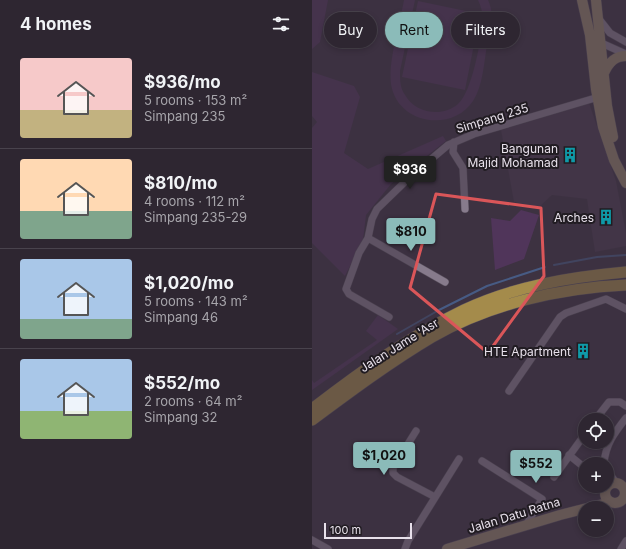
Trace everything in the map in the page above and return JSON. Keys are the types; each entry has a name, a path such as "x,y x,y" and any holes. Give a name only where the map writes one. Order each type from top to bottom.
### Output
{"main road":[{"name":"Jalan Jame 'Asr","path":"312,409 364,369 433,326 465,309 531,287 564,279 626,272"},
{"name":"Jalan Jame 'Asr","path":"312,420 368,379 426,341 470,319 533,298 566,291 626,285"}],"street":[{"path":"582,0 602,96 609,146 618,170 626,183"},
{"path":"596,0 604,72 602,96 615,145 626,170"},
{"path":"598,17 610,33 626,42"},
{"path":"590,35 601,43 626,55"},
{"path":"604,72 610,62 616,58 626,55"},
{"name":"Simpang 235","path":"389,317 347,292 347,285 358,254 368,238 374,213 382,203 410,177 454,142 474,134 602,96"},
{"path":"454,142 454,152 463,168 465,209"},
{"path":"368,238 445,282"},
{"path":"509,391 560,317 571,310 606,299 626,309"},
{"path":"600,413 609,402 614,400 626,406"},
{"path":"605,457 610,440 626,418"},
{"path":"416,431 393,468 393,473 397,477 436,497"},
{"path":"554,478 578,444"},
{"path":"570,455 578,462"},
{"path":"405,549 459,459"},
{"path":"482,461 542,499 526,525"},
{"path":"607,493 620,502 623,490 614,479"},
{"name":"Jalan Datu Ratna","path":"447,549 588,507 607,493"},
{"path":"312,540 328,549"},
{"path":"621,549 626,541"}],"highlighted area":[{"path":"436,194 541,208 544,276 488,353 410,288"}],"shaded area":[{"path":"312,0 328,0 326,12 324,12 320,42 312,49"},
{"path":"404,0 415,0 412,12 401,12"},
{"path":"478,0 488,0 491,11 482,12"},
{"path":"418,1 470,12 451,12 451,48 473,48 465,90 402,77 408,48 443,48 443,12 416,12"},
{"path":"394,48 405,48 400,71 400,81 403,92 409,101 415,106 429,112 444,111 458,104 463,98 472,77 479,48 487,48 483,74 473,101 464,111 452,117 439,120 426,120 403,108 395,98 391,84 391,65"},
{"path":"312,72 354,86 360,97 344,153 368,169 443,136 446,141 391,184 366,215 363,240 345,276 312,243 312,128 317,122 312,116"},
{"path":"589,103 616,181 626,233 626,246 595,252 587,199 552,195 539,207 514,202 501,130"},
{"path":"521,210 539,215 524,259 495,270 491,218 510,221"},
{"path":"378,315 398,329 312,390 312,380 314,383 377,340 366,331"}],"waterway":[{"path":"554,265 597,257 626,255"},
{"path":"397,334 439,310 487,286 545,267"}],"place":[{"name":"Bangunan Majid Mohamad","path":"570,155"},
{"name":"Arches","path":"606,217"},
{"name":"HTE Apartment","path":"583,351"}]}
